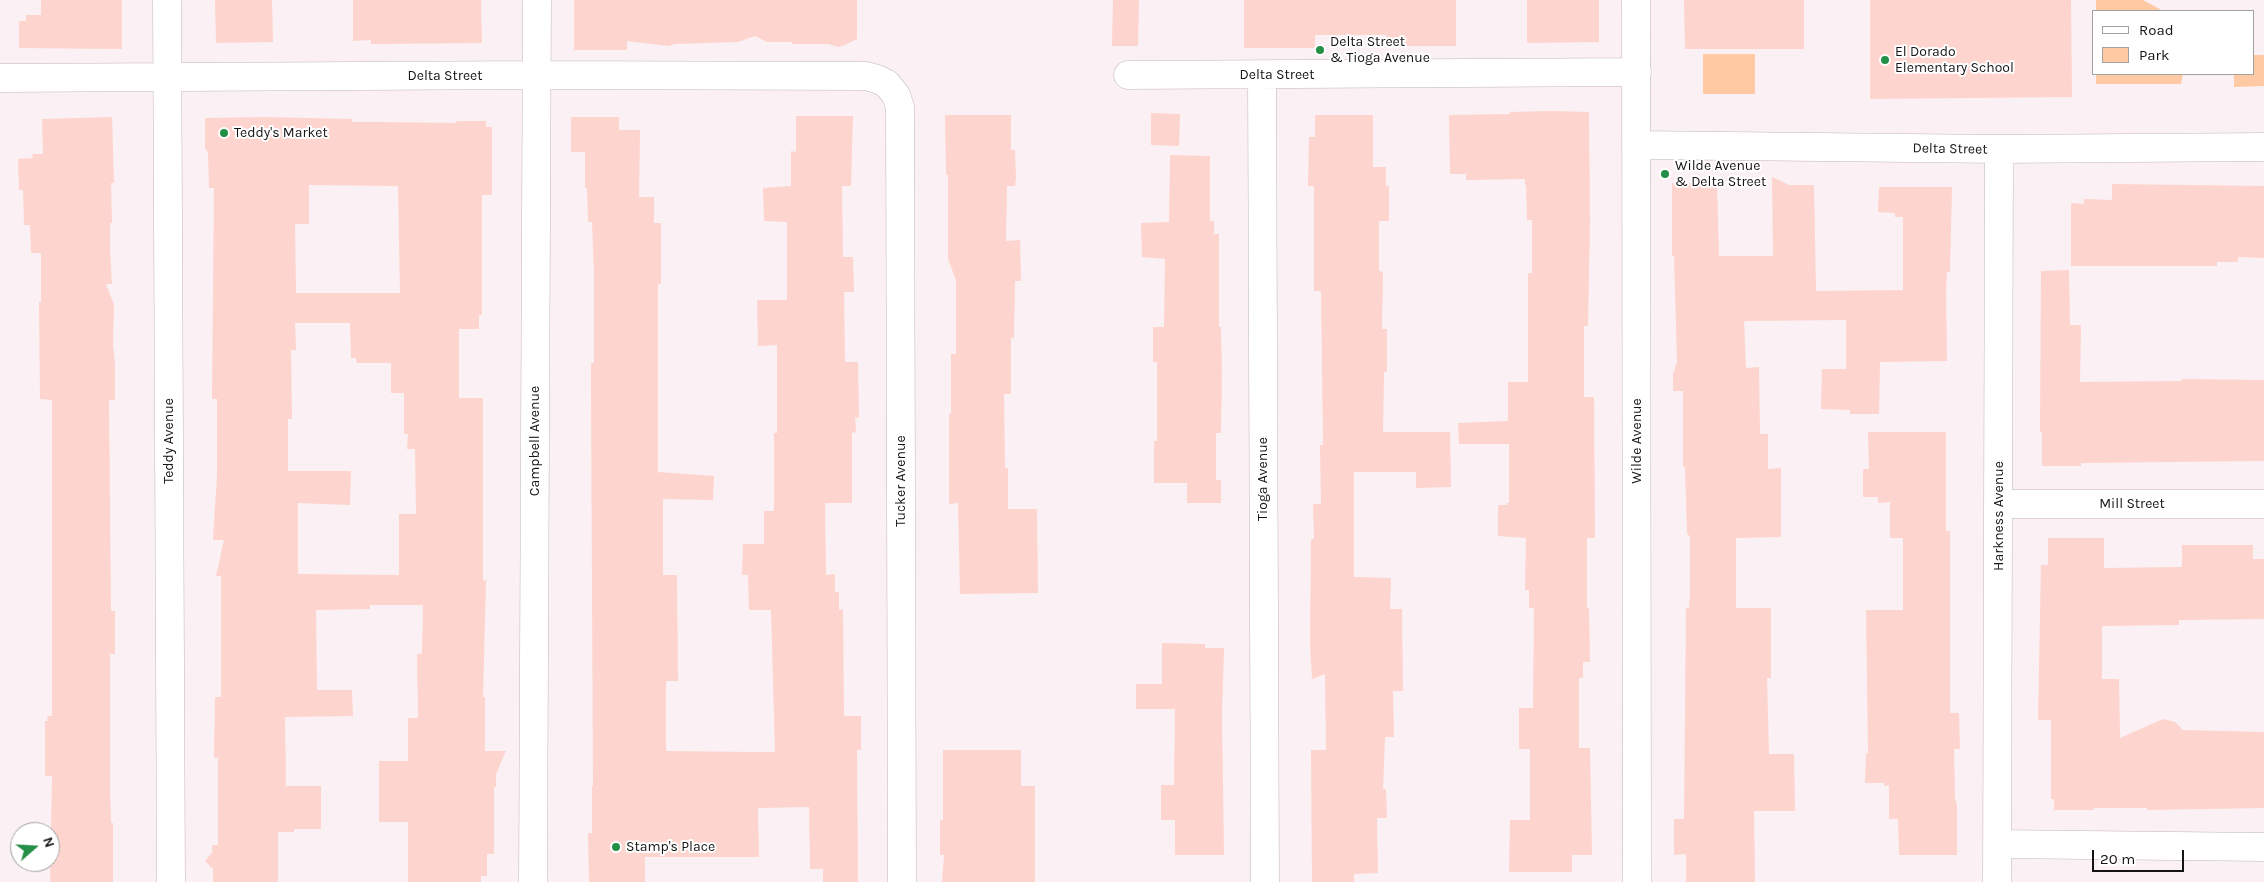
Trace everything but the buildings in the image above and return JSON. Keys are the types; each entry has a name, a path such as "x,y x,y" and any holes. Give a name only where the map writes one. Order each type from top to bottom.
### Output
{"street":[{"name":"Teddy Avenue","path":"168,0 171,882"},
{"name":"Campbell Avenue","path":"533,882 537,0"},
{"name":"Wilde Avenue","path":"1636,0 1637,882"},
{"name":"Delta Street","path":"1128,75 1262,76 1637,72"},
{"name":"Delta Street","path":"0,78 537,75 866,76 887,84"},
{"name":"Tioga Avenue","path":"1262,76 1265,882"},
{"name":"Tucker Avenue","path":"887,84 896,95 900,107 902,882"},
{"name":"Delta Street","path":"1637,145 1999,149 2264,147"},
{"name":"Harkness Avenue","path":"1997,882 1999,149"},
{"name":"Mill Street","path":"1999,504 2264,504"},
{"path":"1997,844 2264,847"}],"green space":[{"path":"2096,0 2143,0 2161,10 2096,10"},
{"path":"1703,54 1755,54 1755,94 1703,94"},
{"path":"2254,55 2264,55 2264,86 2234,87 2234,75 2254,75"},
{"path":"2096,75 2183,75 2181,84 2096,84"}],"place":[{"name":"Delta Street & Tioga Avenue","path":"1320,50"},
{"name":"El Dorado Elementary School","path":"1885,60"},
{"name":"Teddy's Market","path":"224,133"},
{"name":"Wilde Avenue & Delta Street","path":"1665,174"},
{"name":"Stamp's Place","path":"616,847"}]}
